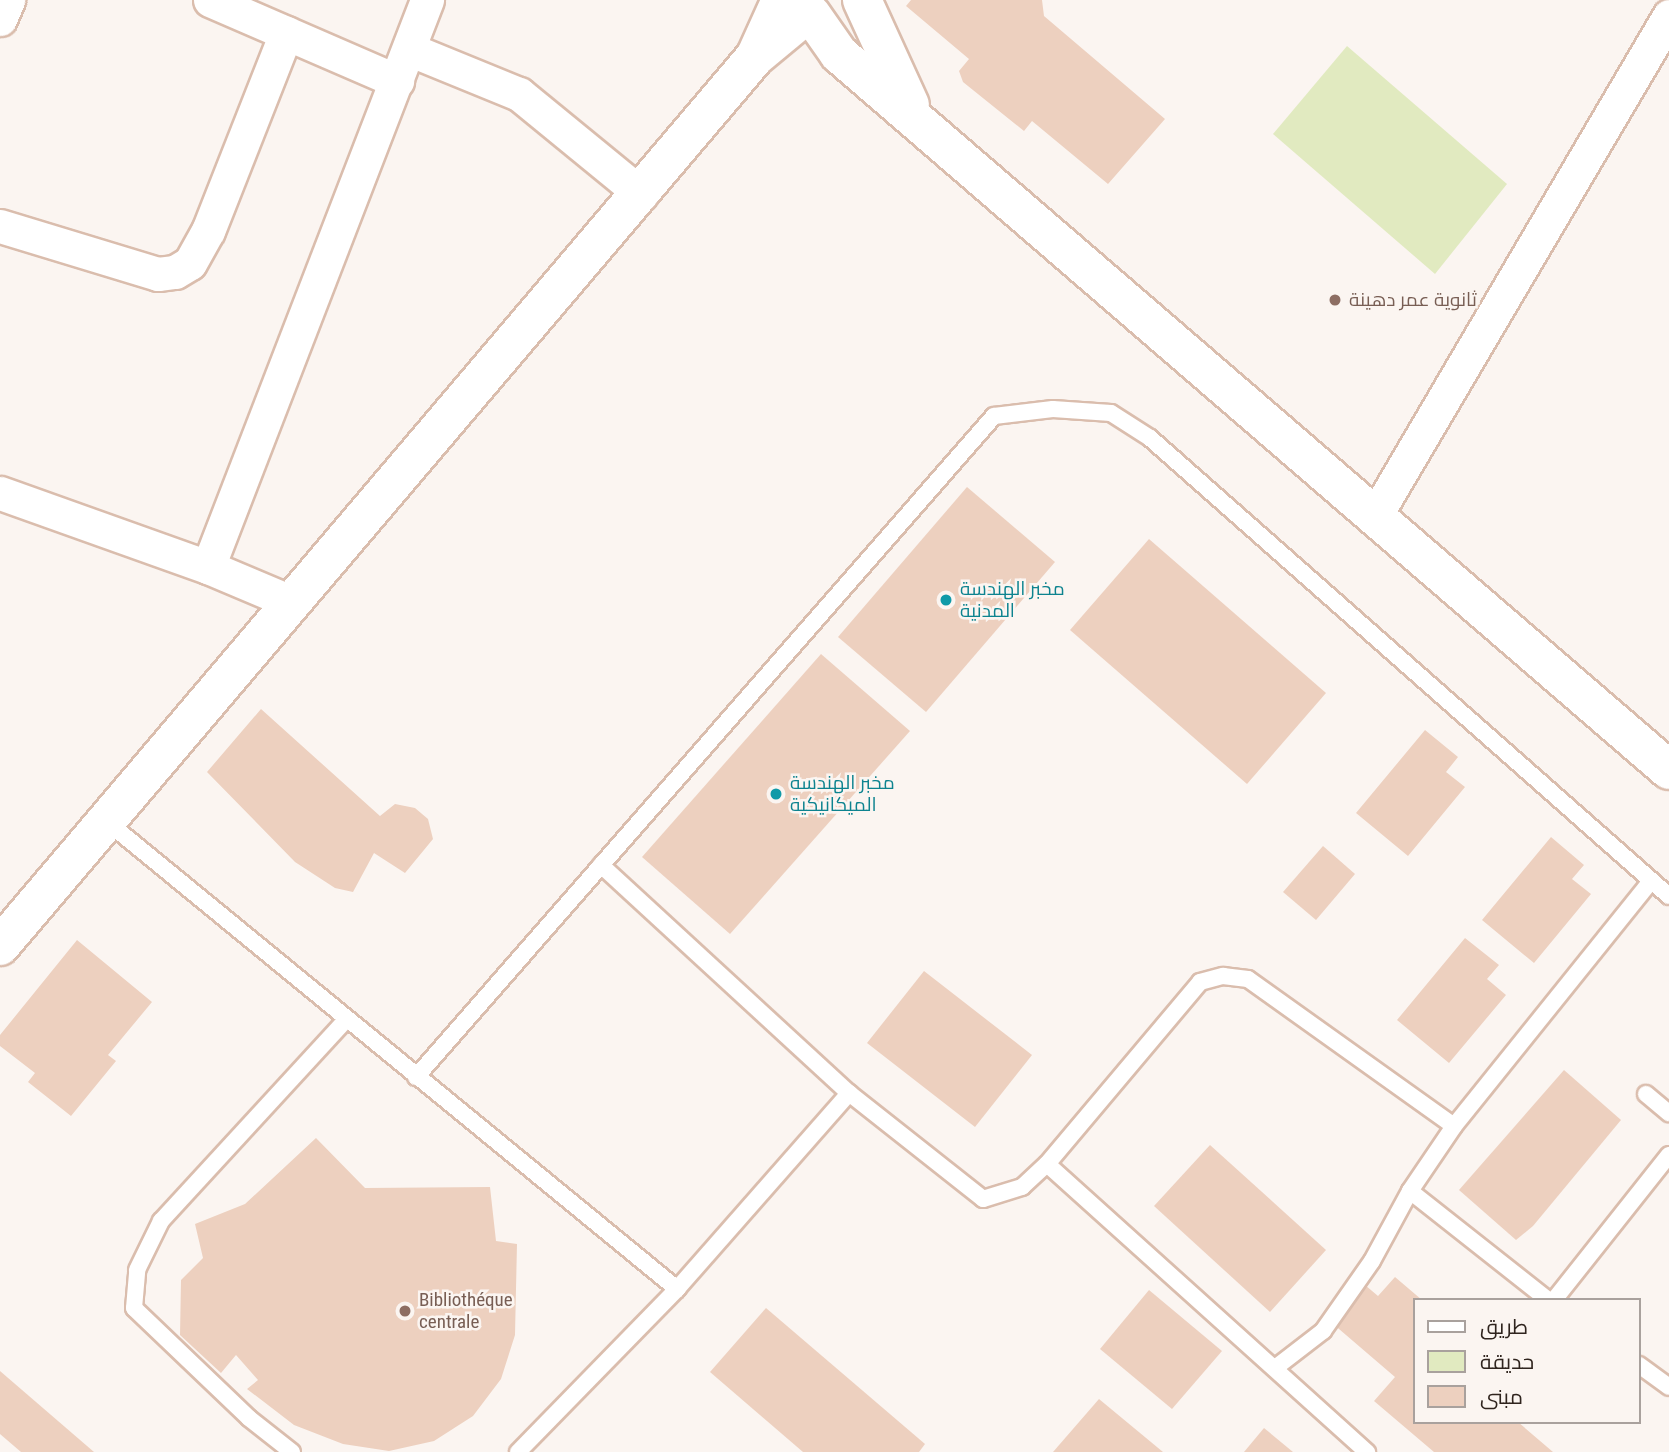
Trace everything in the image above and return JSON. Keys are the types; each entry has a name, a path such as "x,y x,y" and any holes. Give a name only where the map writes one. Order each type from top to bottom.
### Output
{"street":[{"path":"0,19 8,0"},
{"path":"210,0 397,81"},
{"path":"208,567 411,50 427,0"},
{"path":"799,7 841,13 855,0"},
{"path":"862,0 886,59 922,125"},
{"path":"0,946 799,7"},
{"path":"799,7 839,54 1669,769"},
{"path":"1375,516 1669,16"},
{"path":"0,226 158,274 175,272 190,263 208,231 286,33"},
{"path":"411,50 519,94 641,194"},
{"path":"0,493 208,567 291,602"}],"lane":[{"path":"416,1077 994,416 1053,409 1111,413 1150,438 1669,896"},
{"path":"105,820 677,1289"},
{"path":"601,865 849,1093 983,1199 1022,1187 1047,1164 1200,982 1223,976 1248,979 1454,1126"},
{"path":"1275,1368 1323,1331 1372,1261 1410,1191 1454,1126 1651,881"},
{"path":"292,1452 249,1418 134,1308 137,1270 161,1221 346,1020"},
{"path":"518,1452 677,1289 849,1093"},
{"path":"1646,1094 1669,1113"},
{"path":"1556,1298 1669,1155"},
{"path":"1047,1164 1367,1452"},
{"path":"1410,1191 1545,1298"},
{"path":"1641,1366 1669,1387"}],"green space":[{"path":"1347,46 1507,184 1435,274 1273,134"}],"building":[{"path":"911,0 1042,0 1044,16 1165,119 1108,184 1032,121 1024,131 963,82 959,71 969,59 906,6"},
{"name":"مخبر الهندسة المدنية","path":"967,487 1055,562 926,712 838,637"},
{"path":"1149,539 1326,693 1247,784 1070,630"},
{"name":"مخبر الهندسة الميكانيكية","path":"821,654 910,731 730,934 642,857"},
{"path":"261,709 380,816 395,804 415,808 428,819 433,839 405,873 374,853 353,892 335,888 295,862 207,772"},
{"path":"1425,730 1458,757 1446,772 1465,787 1408,856 1356,813"},
{"path":"1551,837 1584,865 1572,879 1591,894 1534,963 1482,920"},
{"path":"1323,846 1355,874 1316,920 1283,892"},
{"path":"1465,938 1499,965 1487,979 1506,995 1449,1063 1397,1020"},
{"path":"77,940 152,1002 108,1055 116,1061 71,1116 28,1082 35,1073 0,1046 0,1035"},
{"path":"924,971 1032,1055 975,1127 867,1043"},
{"path":"1564,1070 1621,1120 1533,1226 1516,1240 1459,1190"},
{"path":"316,1138 365,1188 490,1187 496,1241 517,1244 515,1335 501,1379 473,1416 434,1441 389,1451 343,1444 294,1425 247,1389 258,1380 236,1355 221,1373 180,1335 181,1280 203,1258 195,1224 245,1204"},
{"path":"1210,1145 1326,1250 1270,1312 1154,1206"},
{"path":"1395,1277 1420,1298 1414,1298 1414,1424 1520,1424 1553,1452 1434,1452 1374,1401 1395,1377 1332,1323 1365,1285 1378,1296"},
{"path":"1149,1290 1222,1351 1172,1409 1100,1349"},
{"path":"766,1308 925,1444 919,1452 803,1452 710,1372"},
{"path":"0,1371 94,1452 21,1452 0,1434"},
{"path":"1099,1399 1163,1452 1053,1452"},
{"path":"1264,1428 1293,1452 1244,1452"}],"place":[{"name":"ثانوية عمر دهينة","path":"1335,300"},
{"name":"مخبر الهندسة المدنية","path":"946,600"},
{"name":"مخبر الهندسة الميكانيكية","path":"776,794"},
{"name":"Bibliothéque centrale","path":"405,1311"}]}
